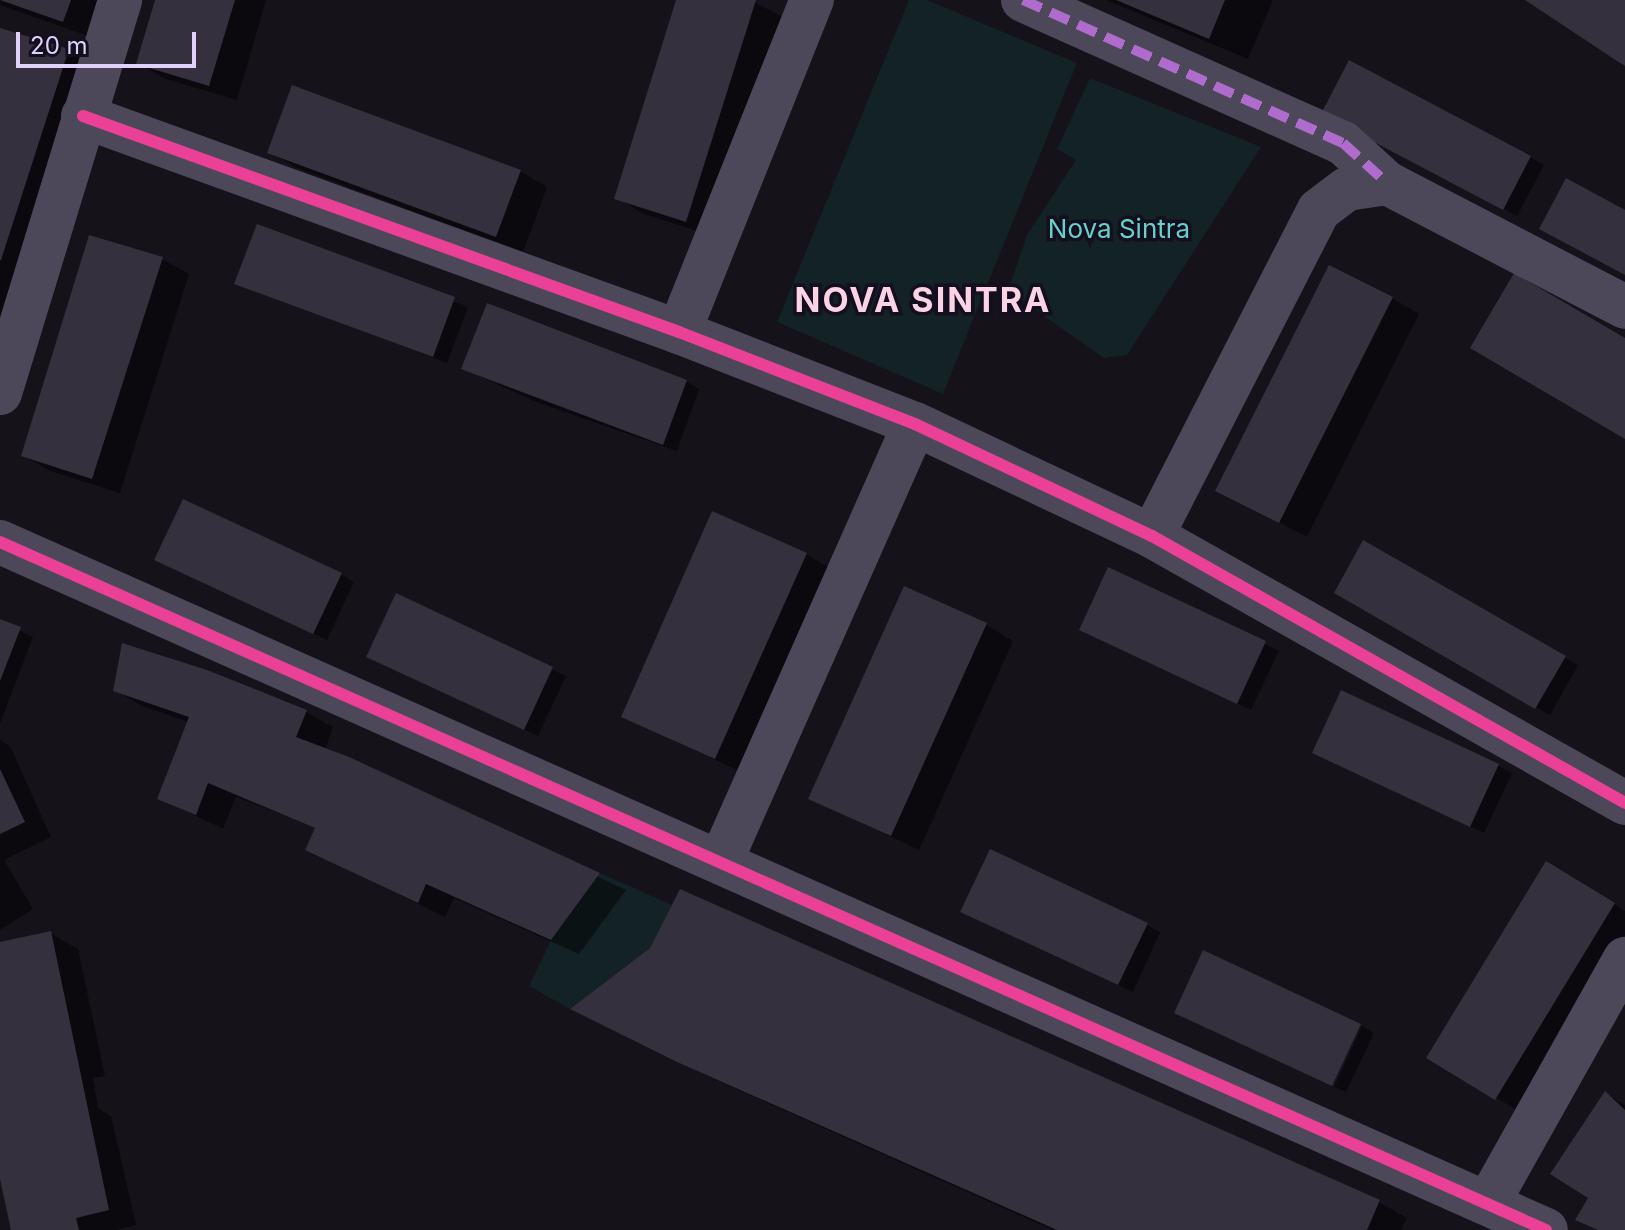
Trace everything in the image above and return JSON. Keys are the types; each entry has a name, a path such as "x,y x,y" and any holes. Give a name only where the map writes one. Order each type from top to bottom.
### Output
{"street":[{"path":"0,393 120,0"},
{"path":"679,332 812,0"},
{"path":"1023,0 1343,143 1387,183 1625,307"},
{"path":"83,116 679,332 915,424 1152,536 1625,803"},
{"path":"1152,536 1319,210 1347,189 1387,183"},
{"path":"721,861 915,424"},
{"path":"0,542 1546,1230"},
{"path":"1488,1203 1625,959"}],"green space":[{"path":"909,0 927,0 1077,63 943,394 777,322"},
{"name":"Nova Sintra","path":"1090,78 1261,147 1127,355 1104,358 1008,291 1027,235 1076,160 1057,149"},
{"path":"600,873 672,905 650,948 570,1009 529,986 551,940"}],"building":[{"path":"0,0 71,0 63,22"},
{"path":"155,0 235,0 209,86 136,64"},
{"path":"676,0 756,0 686,222 614,199"},
{"path":"1116,0 1225,0 1209,39"},
{"path":"1525,0 1625,0 1625,66 1614,59"},
{"path":"0,28 69,49 1,260 0,260"},
{"path":"1349,60 1531,156 1503,210 1321,114"},
{"path":"292,85 521,170 496,237 267,153"},
{"path":"1566,178 1625,210 1625,275 1539,229"},
{"path":"257,224 455,297 433,357 234,284"},
{"path":"89,235 163,257 92,479 21,456"},
{"path":"1329,265 1393,297 1279,523 1215,491"},
{"path":"1514,273 1625,338 1625,439 1470,348"},
{"path":"487,303 687,380 663,445 461,369"},
{"path":"183,499 342,573 313,634 154,560"},
{"path":"712,511 807,553 715,759 621,717"},
{"path":"1363,540 1566,656 1535,709 1334,593"},
{"path":"1108,567 1266,641 1237,704 1079,630"},
{"path":"904,586 987,623 891,836 808,799"},
{"path":"396,593 553,667 524,730 366,657"},
{"path":"0,619 21,627 0,681"},
{"path":"122,643 207,670 307,710 296,737 349,757 600,873 551,940 426,884 418,903 305,850 315,828 208,783 196,815 157,799 189,717 113,691"},
{"path":"1341,690 1499,764 1470,827 1312,753"},
{"path":"0,769 25,822 0,834"},
{"path":"990,849 1148,923 1118,985 960,912"},
{"path":"1546,861 1615,903 1495,1100 1426,1058"},
{"path":"680,889 1380,1200 1367,1230 1057,1230 677,1062 570,1009 650,948"},
{"path":"51,931 109,1210 76,1218 79,1230 11,1230 0,1179 0,942"},
{"path":"1203,950 1361,1024 1332,1086 1174,1013"},
{"path":"1605,1091 1625,1110 1625,1230 1598,1230 1575,1220 1588,1198 1550,1174"}],"marked path":[{"path":"1023,0 1343,143 1387,183"}],"cycle path":[{"path":"83,116 679,332 915,424 1152,536 1625,803"},
{"path":"0,542 1546,1230"}],"district":[{"name":"NOVA SINTRA","path":"923,300"}]}
